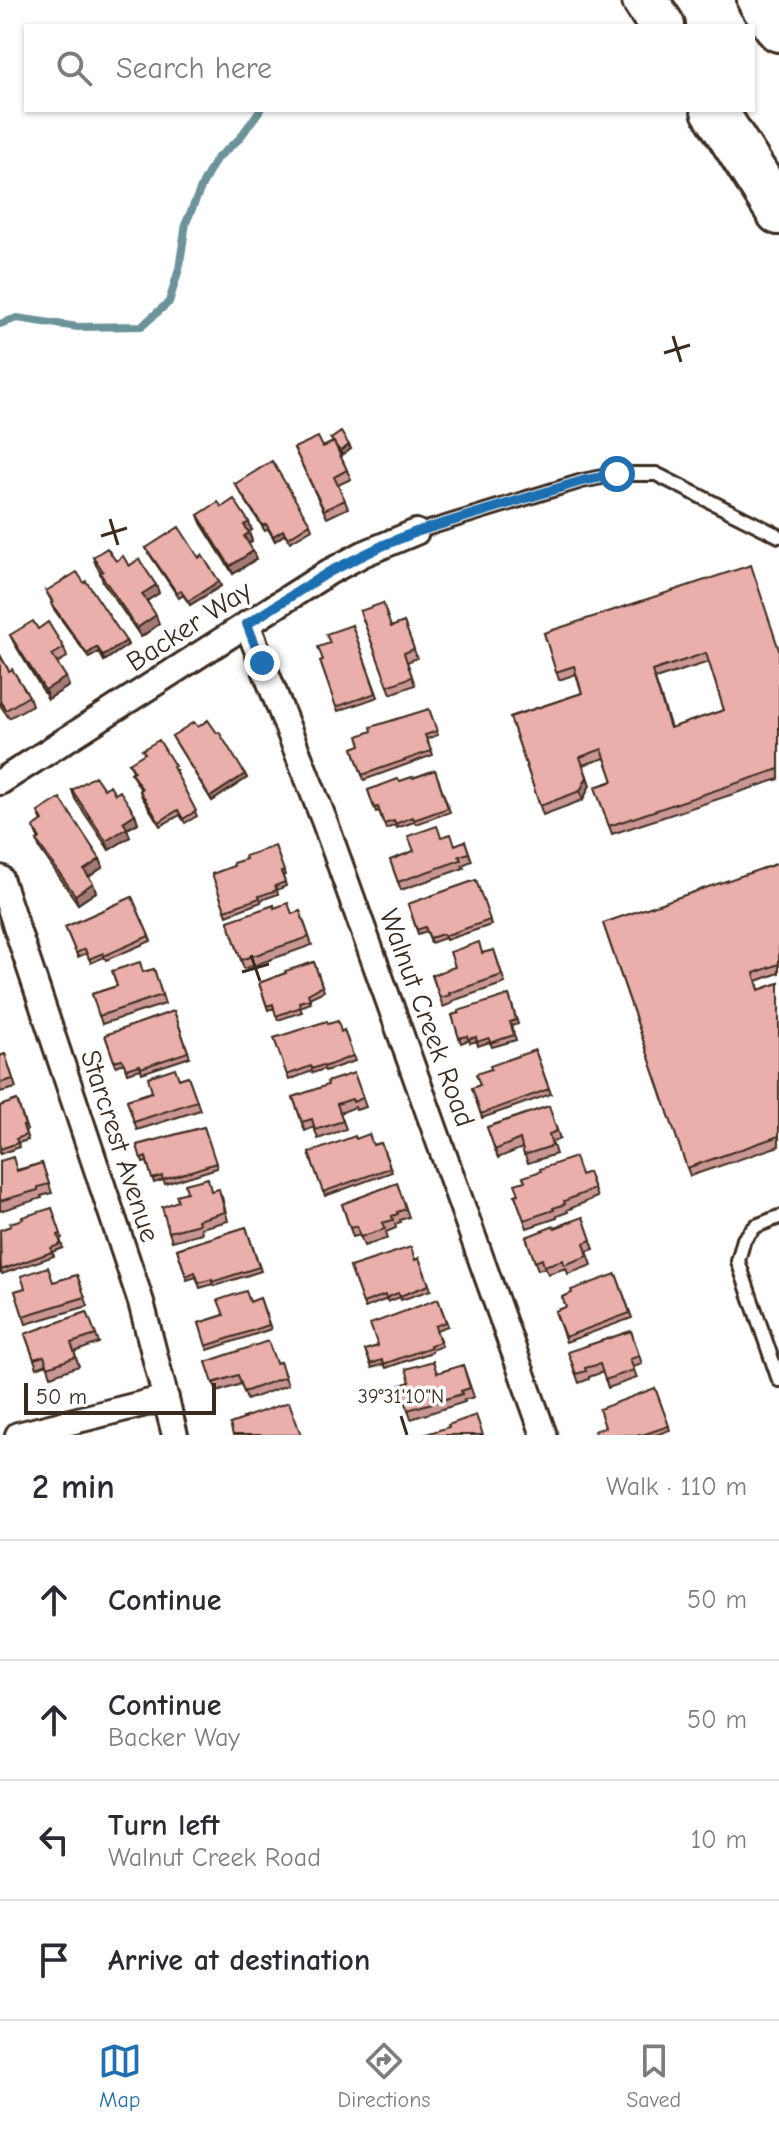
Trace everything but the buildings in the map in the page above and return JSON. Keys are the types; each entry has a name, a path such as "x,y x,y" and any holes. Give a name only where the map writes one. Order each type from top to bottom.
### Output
{"highway":[{"path":"645,0 661,24"},
{"path":"760,0 779,29"},
{"path":"715,112 779,212"}],"street":[{"name":"Backer Way","path":"0,782 329,572 416,532"},
{"name":"Walnut Creek Road","path":"247,624 339,862 544,1435"},
{"name":"Starcrest Avenue","path":"0,878 141,1302 175,1435"},
{"path":"18,1435 166,1398"}],"lane":[{"path":"416,532 582,481 617,474 656,474 779,536"},
{"path":"779,1217 756,1226 744,1239 738,1261 779,1380"}],"waterway":[{"path":"0,324 17,318 78,327 142,326 169,302 179,269 186,223 216,159 239,139 259,112"}],"route":[{"path":"262,663 247,624 329,572 416,532 582,481 617,474"}]}
